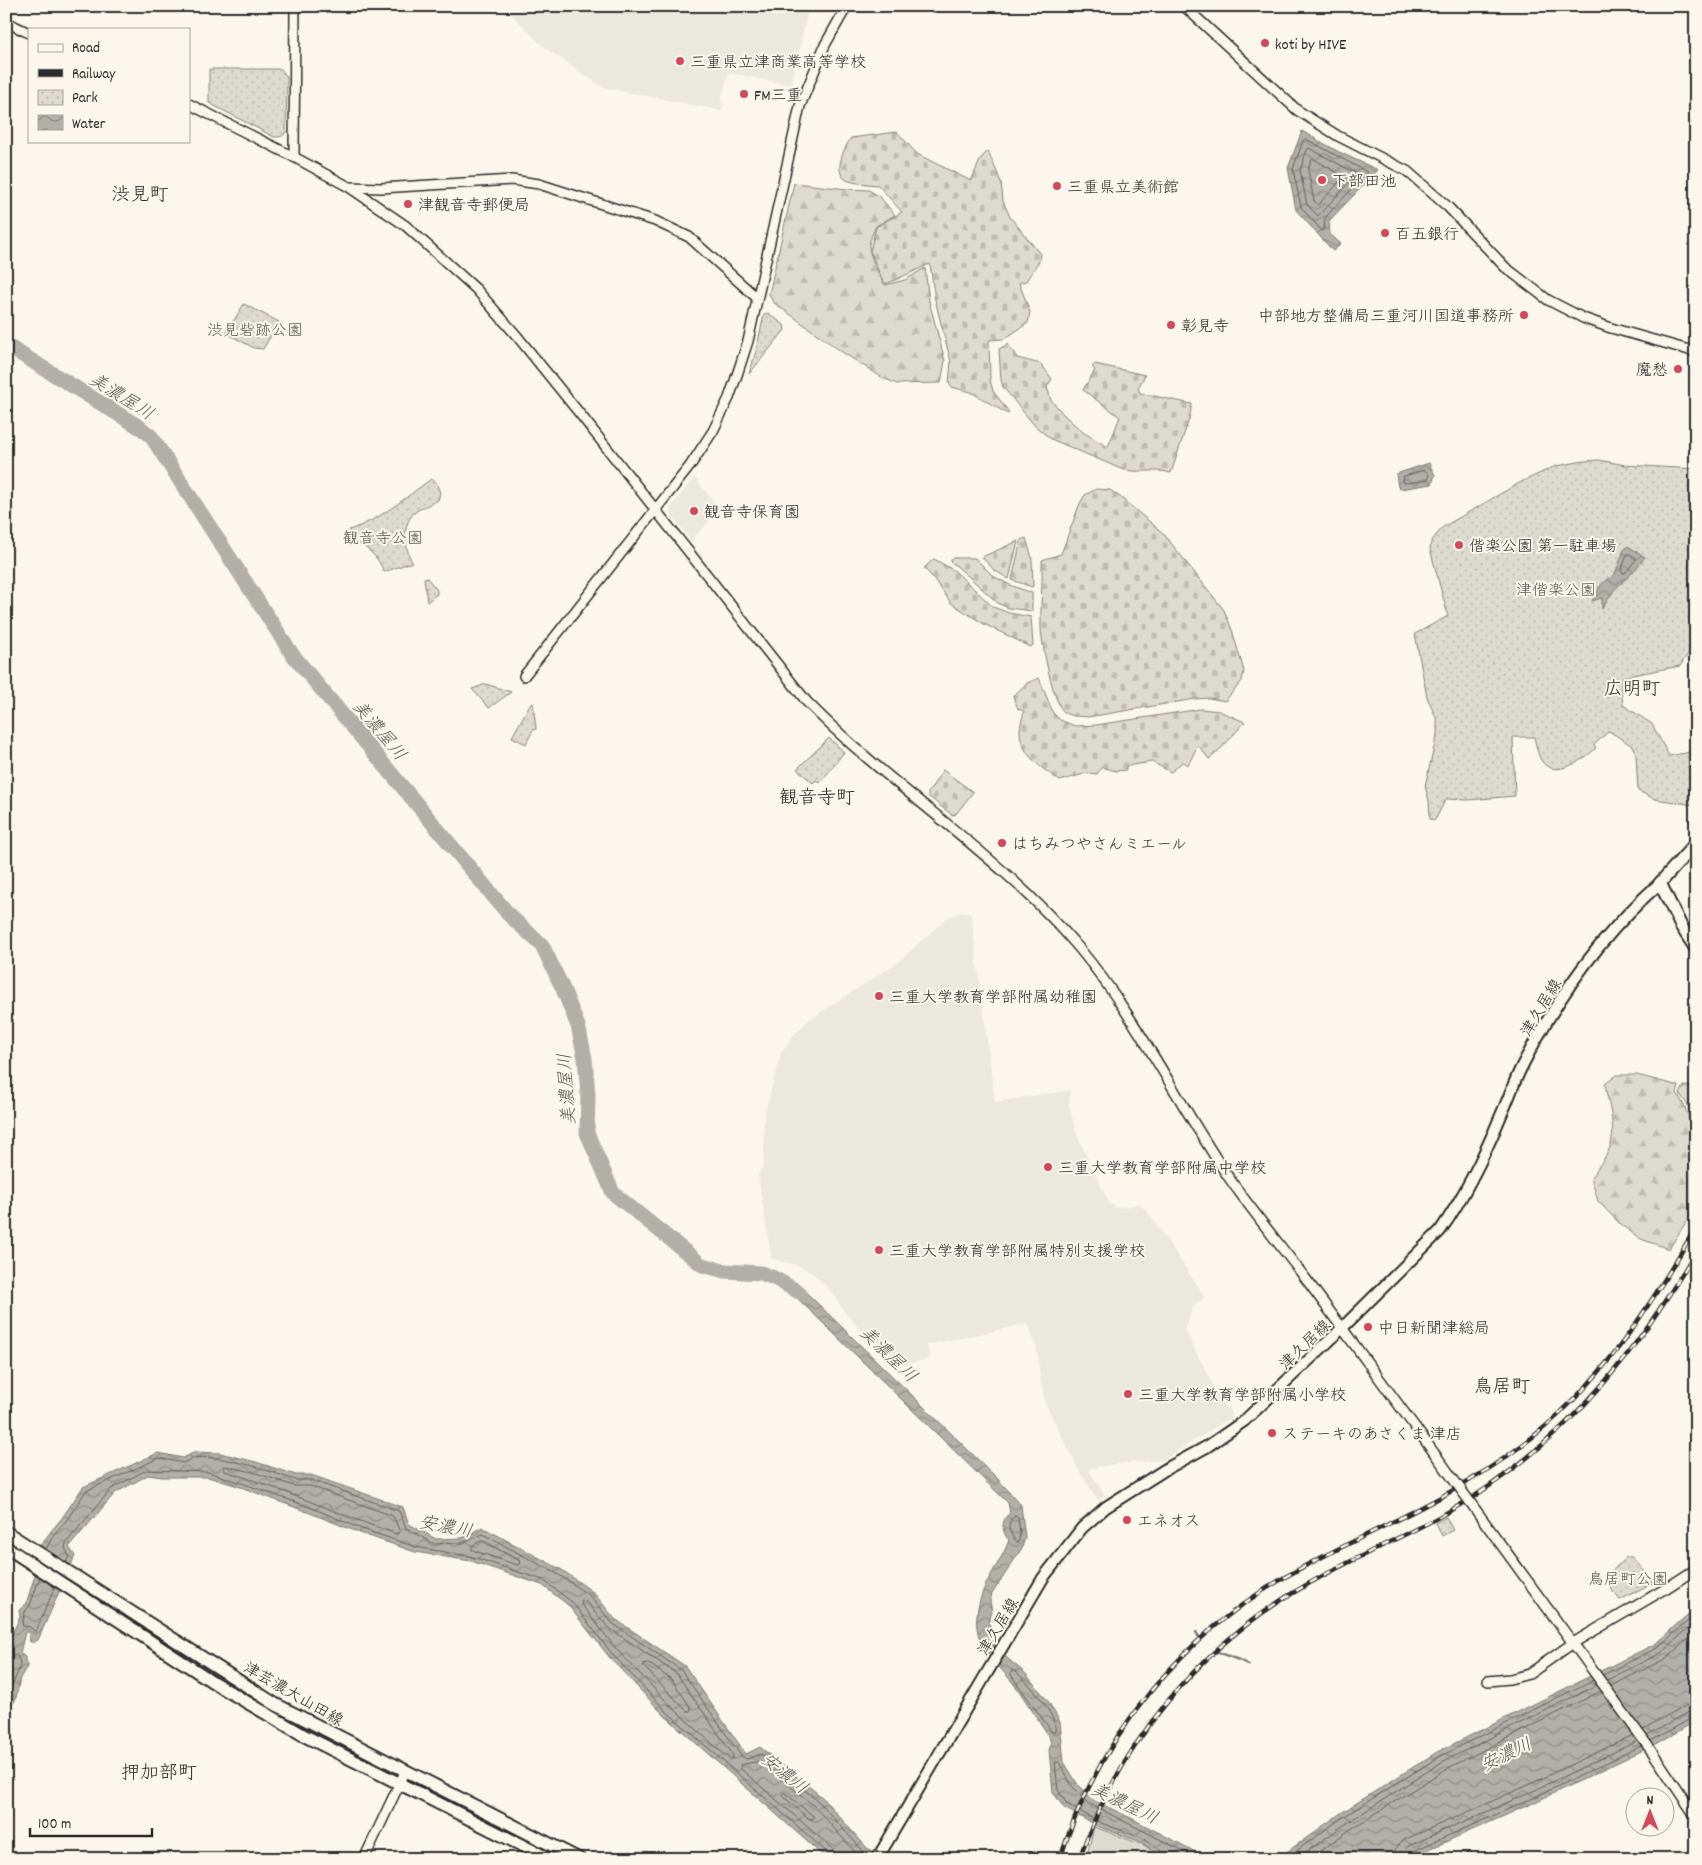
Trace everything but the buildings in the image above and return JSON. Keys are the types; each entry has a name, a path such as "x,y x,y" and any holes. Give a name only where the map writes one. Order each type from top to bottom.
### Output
{"main road":[{"path":"1696,843 1660,883 1681,926 1696,949"},
{"name":"津久居線","path":"877,1859 1043,1578 1082,1528 1106,1507 1166,1469 1208,1446 1244,1421 1430,1241 1450,1217 1474,1175 1521,1069 1555,1010 1603,941 1645,896 1660,883"},
{"name":"津芸濃大山田線","path":"6,1532 275,1704 405,1772 579,1859"},
{"name":"津芸濃大山田線","path":"6,1547 216,1684 305,1736 549,1859"}],"street":[{"path":"294,157 295,6"},
{"path":"524,676 699,454 729,398 748,341 800,106 825,45 847,6"},
{"path":"1184,6 1297,110 1338,136 1407,171 1448,207 1505,268 1548,300 1583,318 1611,328 1696,352"},
{"path":"6,22 28,33"},
{"path":"190,105 349,186 406,226 476,289 517,336 655,512 808,702 834,729 882,771 996,864 1050,916 1080,949 1123,1007 1188,1116 1229,1177 1342,1327 1576,1646 1696,1817"},
{"path":"349,186 381,188 512,180 539,184 655,221 689,236 757,298"},
{"path":"1488,1681 1510,1679 1529,1674 1696,1569"},
{"path":"364,1859 405,1772"}],"shaded area":[{"name":"三重県立津商業高等学校","path":"503,6 809,6 791,85 729,73 721,98 723,111 602,87 545,48"},
{"name":"観音寺保育園","path":"693,479 696,479 720,510 691,541 670,513 670,508"},
{"path":"962,912 971,914 995,1102 1070,1090 1069,1106 1078,1138 1109,1203 1117,1208 1139,1204 1148,1212 1205,1297 1193,1307 1185,1330 1213,1385 1231,1413 1230,1418 1163,1460 1122,1463 1088,1469 1105,1495 1098,1501 1078,1469 1046,1405 1041,1385 1037,1350 1028,1324 927,1345 930,1359 900,1365 861,1331 846,1314 834,1295 819,1279 804,1268 771,1258 758,1174 764,1165 764,1115 782,1051 793,1036 809,1020 897,963 947,918"}],"green space":[{"path":"209,69 281,69 287,77 286,131 283,136 274,137 209,103"},
{"path":"897,132 917,154 971,181 981,158 988,151 1001,182 1003,201 1010,217 1040,254 1039,261 1026,281 1019,283 1030,312 1028,323 1004,339 989,340 990,380 993,391 1009,412 1008,414 971,392 951,387 949,383 951,362 935,300 930,264 886,284 870,251 876,227 902,212 878,185 856,183 844,178 841,173 841,161 845,148 851,138"},
{"path":"794,183 869,190 880,197 895,215 876,226 869,243 870,254 885,285 905,280 925,268 929,301 945,361 941,383 897,384 883,378 842,352 773,302 769,294"},
{"name":"渋見砦跡公園","path":"244,304 279,322 263,349 254,348 226,333"},
{"path":"768,313 784,325 785,330 749,374 764,315"},
{"path":"1008,344 1017,358 1041,364 1052,379 1047,387 1051,400 1084,433 1108,447 1120,417 1083,390 1095,370 1092,367 1095,364 1145,375 1138,388 1140,393 1192,404 1171,473 1121,469 1051,439 1035,426 1003,387 999,349"},
{"name":"津偕楽公園","path":"1599,460 1625,465 1696,469 1696,637 1680,666 1622,677 1621,688 1623,705 1652,724 1669,756 1696,751 1696,796 1694,805 1655,799 1638,791 1634,747 1609,731 1594,745 1596,748 1591,753 1569,766 1553,769 1546,766 1541,760 1534,737 1513,737 1515,796 1468,800 1446,799 1435,820 1430,819 1429,801 1425,786 1437,735 1437,720 1427,697 1415,634 1448,616 1430,549 1431,542 1443,527 1521,482 1556,466"},
{"name":"観音寺公園","path":"431,479 436,482 440,493 438,500 414,513 407,524 406,544 412,562 384,572 371,552 357,543 351,542 349,530 382,514"},
{"path":"1096,489 1110,490 1163,533 1224,610 1244,671 1242,681 1225,701 1209,698 1195,699 1088,717 1065,713 1061,707 1052,687 1042,637 1042,560 1061,554 1080,503 1085,495"},
{"path":"1026,538 1032,558 1032,587 1012,580 1021,540"},
{"path":"1018,541 1009,579 994,570 982,557"},
{"path":"952,558 975,558 993,576 1032,593 1032,611 1009,608 999,604 950,561"},
{"path":"934,559 955,571 993,607 1009,613 1031,617 1033,645 1031,647 984,624 951,603 924,568"},
{"path":"424,578 427,578 437,590 437,594 427,602"},
{"path":"1039,678 1053,713 1060,720 1075,726 1096,725 1201,709 1219,711 1245,722 1209,759 1198,745 1188,765 1182,762 1171,772 1152,762 1126,766 1126,770 1116,771 1102,767 1097,774 1087,773 1060,781 1033,760 1021,739 1020,728 1024,711 1018,709 1013,696 1027,683"},
{"path":"486,684 511,692 489,708 472,689"},
{"path":"533,703 536,729 533,730 526,744 512,737 529,706"},
{"path":"829,738 844,752 820,783 816,780 813,783 797,769"},
{"path":"943,770 973,792 956,814 952,815 928,796"},
{"path":"1617,1075 1637,1075 1679,1086 1677,1093 1685,1107 1696,1137 1696,1206 1669,1249 1641,1239 1621,1225 1598,1201 1591,1178 1610,1147 1613,1131 1605,1084"},
{"path":"1684,1086 1696,1087 1696,1127 1687,1104 1680,1094"},
{"path":"1446,1517 1453,1530 1442,1536 1435,1523"},
{"name":"鳥居町公園","path":"1626,1557 1632,1557 1654,1582 1620,1600 1611,1589 1606,1577"},
{"path":"1094,1827 1146,1846 1158,1859 1086,1859"}],"water":[{"path":"1302,131 1339,152 1378,170 1329,221 1330,234 1341,244 1333,251 1296,210 1288,168"},
{"path":"1429,463 1435,475 1432,484 1400,489 1398,487 1396,474"},
{"path":"1628,546 1645,557 1633,572 1614,590 1602,609 1602,598 1592,601 1601,585 1615,574 1624,550"},
{"path":"785,1277 797,1284 812,1298 997,1478 1021,1505 1025,1537 1022,1548 992,1594 990,1601 992,1611 989,1623 994,1642 1007,1658 1025,1673 1048,1701 1060,1722 1064,1762 1077,1783 1093,1800 1209,1859 1164,1859 1141,1842 1099,1827 1064,1808 1053,1792 1049,1736 1017,1688 989,1655 978,1634 976,1622 983,1591 1009,1540 1003,1530 1005,1519 1010,1513 1008,1503 792,1293 780,1286"},
{"name":"安濃川","path":"195,1452 220,1453 296,1475 311,1475 403,1507 409,1524 436,1539 462,1538 482,1527 562,1570 593,1592 615,1619 685,1666 746,1754 760,1747 822,1797 867,1848 890,1859 827,1859 663,1714 610,1658 568,1605 542,1585 471,1561 415,1552 238,1486 208,1477 162,1477 148,1475 115,1493 69,1547 75,1556 38,1640 30,1642 28,1632 25,1632 20,1653 25,1657 28,1665 20,1678 13,1704 12,1691 9,1690 6,1695 6,1659 13,1632 20,1617 19,1610 26,1604 36,1572 41,1545 51,1531 83,1487 158,1453 183,1458"},
{"name":"安濃川","path":"1687,1615 1696,1616 1696,1721 1658,1743 1531,1804 1407,1859 1277,1859 1341,1813 1437,1752 1655,1644"}],"waterway":[{"name":"美濃屋川","path":"6,345 151,436 292,654 510,916 542,945 578,1026 585,1058 588,1095 587,1133 613,1193 702,1265 725,1271 761,1273 799,1292"},
{"path":"1196,1632 1199,1637"},
{"path":"1217,1652 1249,1665"}],"railway":[{"path":"1060,1859 1077,1813 1098,1769 1124,1728 1153,1689 1185,1653 1221,1621 1261,1592 1303,1567 1469,1481 1521,1446 1549,1423 1575,1399 1620,1346 1659,1288 1696,1227"},
{"path":"1079,1859 1096,1816 1117,1775 1141,1737 1168,1700 1199,1667 1232,1636 1308,1584 1445,1514 1488,1487 1521,1463 1579,1410 1630,1351 1675,1286 1696,1251"}],"place":[{"name":"koti by HIVE","path":"1265,43"},
{"name":"三重県立津商業高等学校","path":"680,61"},
{"name":"FM三重","path":"744,94"},
{"name":"下部田池","path":"1322,180"},
{"name":"三重県立美術館","path":"1057,186"},
{"name":"津観音寺郵便局","path":"408,204"},
{"name":"百五銀行","path":"1385,233"},
{"name":"中部地方整備局三重河川国道事務所","path":"1524,315"},
{"name":"彰見寺","path":"1171,325"},
{"name":"魔愁","path":"1678,369"},
{"name":"観音寺保育園","path":"694,511"},
{"name":"偕楽公園 第一駐車場","path":"1459,545"},
{"name":"はちみつやさんミエール","path":"1002,843"},
{"name":"三重大学教育学部附属幼稚園","path":"879,996"},
{"name":"三重大学教育学部附属中学校","path":"1048,1167"},
{"name":"三重大学教育学部附属特別支援学校","path":"879,1250"},
{"name":"中日新聞津総局","path":"1368,1327"},
{"name":"三重大学教育学部附属小学校","path":"1128,1394"},
{"name":"ステーキのあさくま 津店","path":"1272,1433"},
{"name":"エネオス","path":"1127,1520"}],"district":[{"name":"渋見町","path":"140,193"},
{"name":"広明町","path":"1632,687"},
{"name":"観音寺町","path":"817,796"},
{"name":"鳥居町","path":"1502,1385"},
{"name":"押加部町","path":"159,1771"}]}
